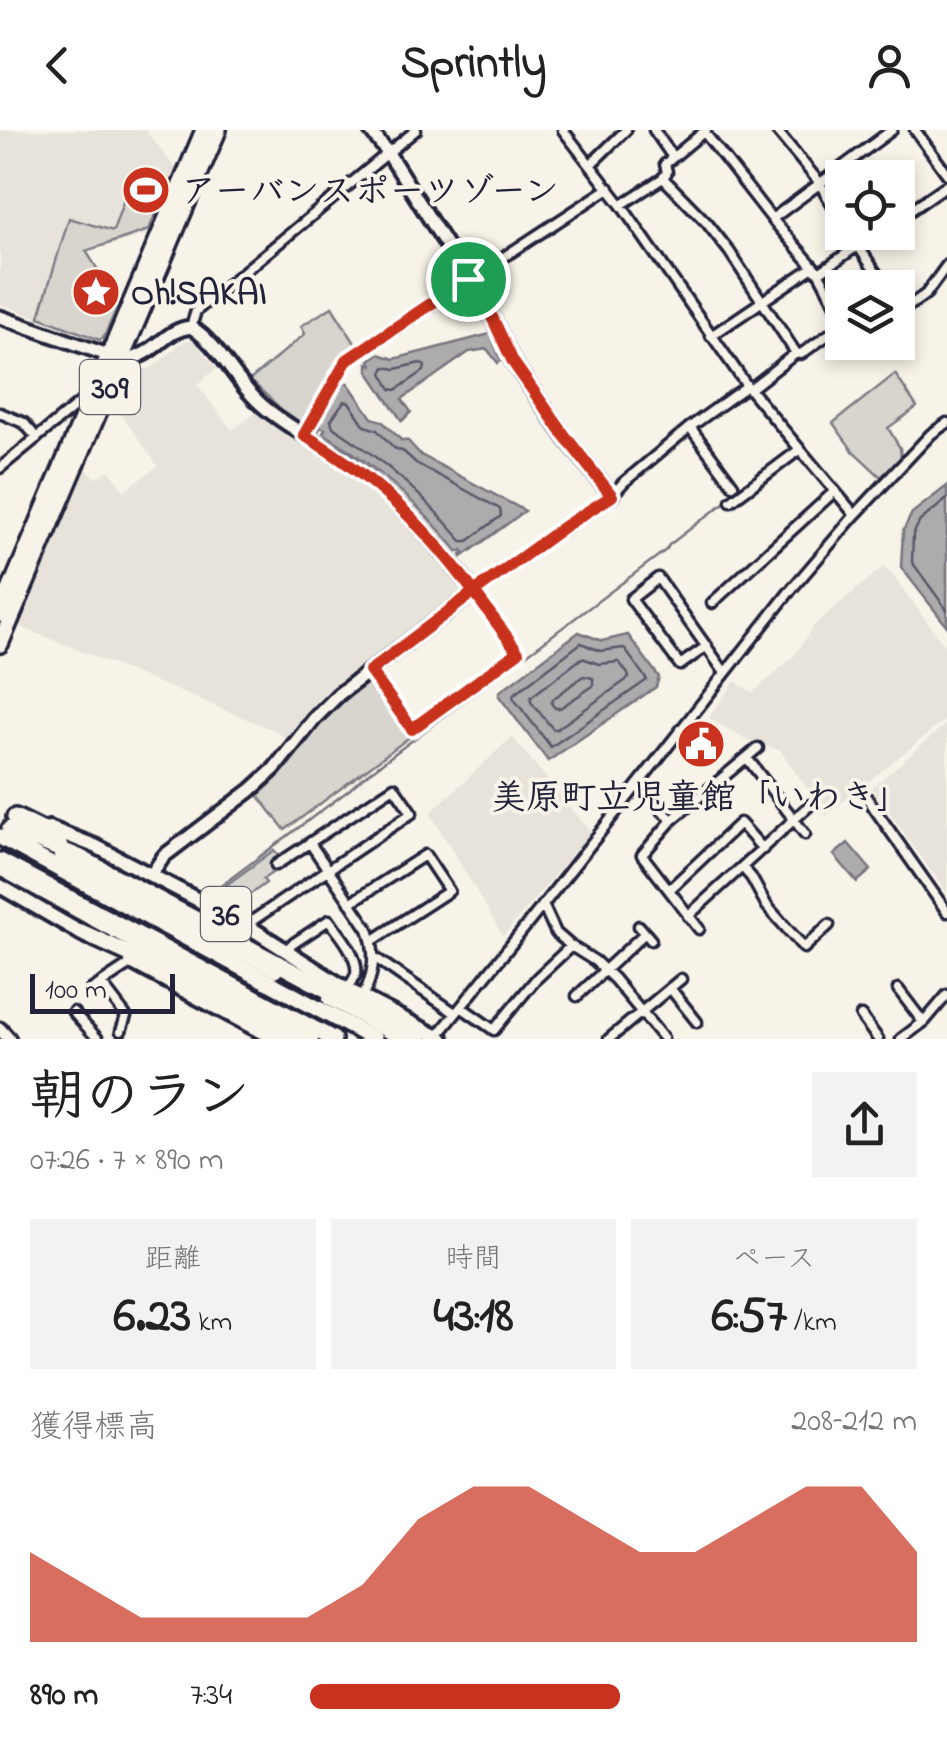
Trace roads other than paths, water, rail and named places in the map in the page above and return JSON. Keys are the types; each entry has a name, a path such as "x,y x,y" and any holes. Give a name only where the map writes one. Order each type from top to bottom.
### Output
{"highway":[{"name":"309","path":"0,644 204,130"},
{"name":"309","path":"0,614 92,393 115,357 158,269 218,130"},
{"path":"5,823 352,996"},
{"path":"5,823 199,911 352,996 419,1039"},
{"path":"5,823 374,1039"},
{"path":"0,860 333,1039"},
{"path":"81,932 166,970 294,1039"}],"main road":[{"name":"36","path":"5,823 74,836 246,925 352,996 438,1038"},
{"name":"36","path":"80,862 401,1039"},
{"name":"36","path":"0,869 312,1039"},
{"name":"36","path":"0,886 275,1039"}],"street":[{"path":"370,130 493,319 513,362 612,496"},
{"path":"192,327 196,311 416,130"},
{"path":"564,130 622,205 748,387 855,514"},
{"path":"591,164 626,130"},
{"path":"654,130 672,156"},
{"path":"776,130 825,192"},
{"path":"772,219 892,130"},
{"path":"915,130 947,174"},
{"path":"622,205 663,178 667,172 665,164 672,156 705,131 825,286"},
{"path":"663,178 729,251 796,354"},
{"path":"915,207 947,185"},
{"path":"304,435 347,360 608,188"},
{"path":"711,336 850,250"},
{"path":"915,302 926,294 947,266"},
{"path":"0,317 115,357 143,356 176,330 192,327 205,336 259,404 342,458 401,506 430,535 518,652 412,729 370,671"},
{"path":"150,876 164,856 282,761 326,706 474,592 612,496 690,426 825,337"},
{"path":"0,468 92,393"},
{"path":"0,412 24,423 36,438"},
{"path":"438,1038 790,591 855,514 931,434 947,423"},
{"path":"690,426 732,485"},
{"path":"732,501 799,450"},
{"path":"712,603 835,491"},
{"path":"706,646 680,665 632,599 658,578 726,673"},
{"path":"698,930 642,856 672,820 758,748"},
{"path":"747,758 805,834"},
{"path":"637,786 672,820"},
{"path":"246,925 412,813 394,787 276,865"},
{"path":"862,792 947,912"},
{"path":"688,916 810,805"},
{"path":"668,890 740,823 763,848"},
{"path":"310,843 372,941 370,982 352,996"},
{"path":"350,903 425,855 450,891 372,941"},
{"path":"742,867 767,906 804,948 829,925"},
{"path":"543,905 556,933 605,970 663,1038"},
{"path":"288,950 291,944 329,920 354,961 352,996"},
{"path":"576,996 645,933"},
{"path":"374,957 494,1030 536,978 570,946"},
{"path":"91,990 132,962"},
{"path":"608,1039 681,980"},
{"path":"101,983 126,1016 120,1031"},
{"path":"670,988 697,1022"},
{"path":"898,989 922,1022"},
{"path":"901,1039 947,995"},
{"path":"73,1012 98,1039"},
{"path":"861,1016 878,1039"},
{"path":"0,1028 8,1039"}],"water":[{"path":"490,334 501,361 498,363 487,349 469,352 402,399 411,412 402,421 368,371 368,363 372,365 370,360 379,354 394,359"},
{"path":"341,383 348,383 372,418 382,421 421,455 525,511 462,557 464,552 458,552 396,486 323,433 325,429 317,428"},
{"path":"947,486 947,626 901,567 903,531 912,513"},
{"path":"579,632 602,641 628,635 659,677 656,687 548,761 499,692"},
{"path":"848,843 871,870 857,882 834,855"}],"waterway":[{"path":"246,917 207,896 728,500"}],"place":[{"name":"アーバンスポーツゾーン","path":"146,190"},
{"name":"Oh!SAKAI","path":"96,292"},
{"name":"美原町立児童館「いわき」","path":"701,744"}]}
